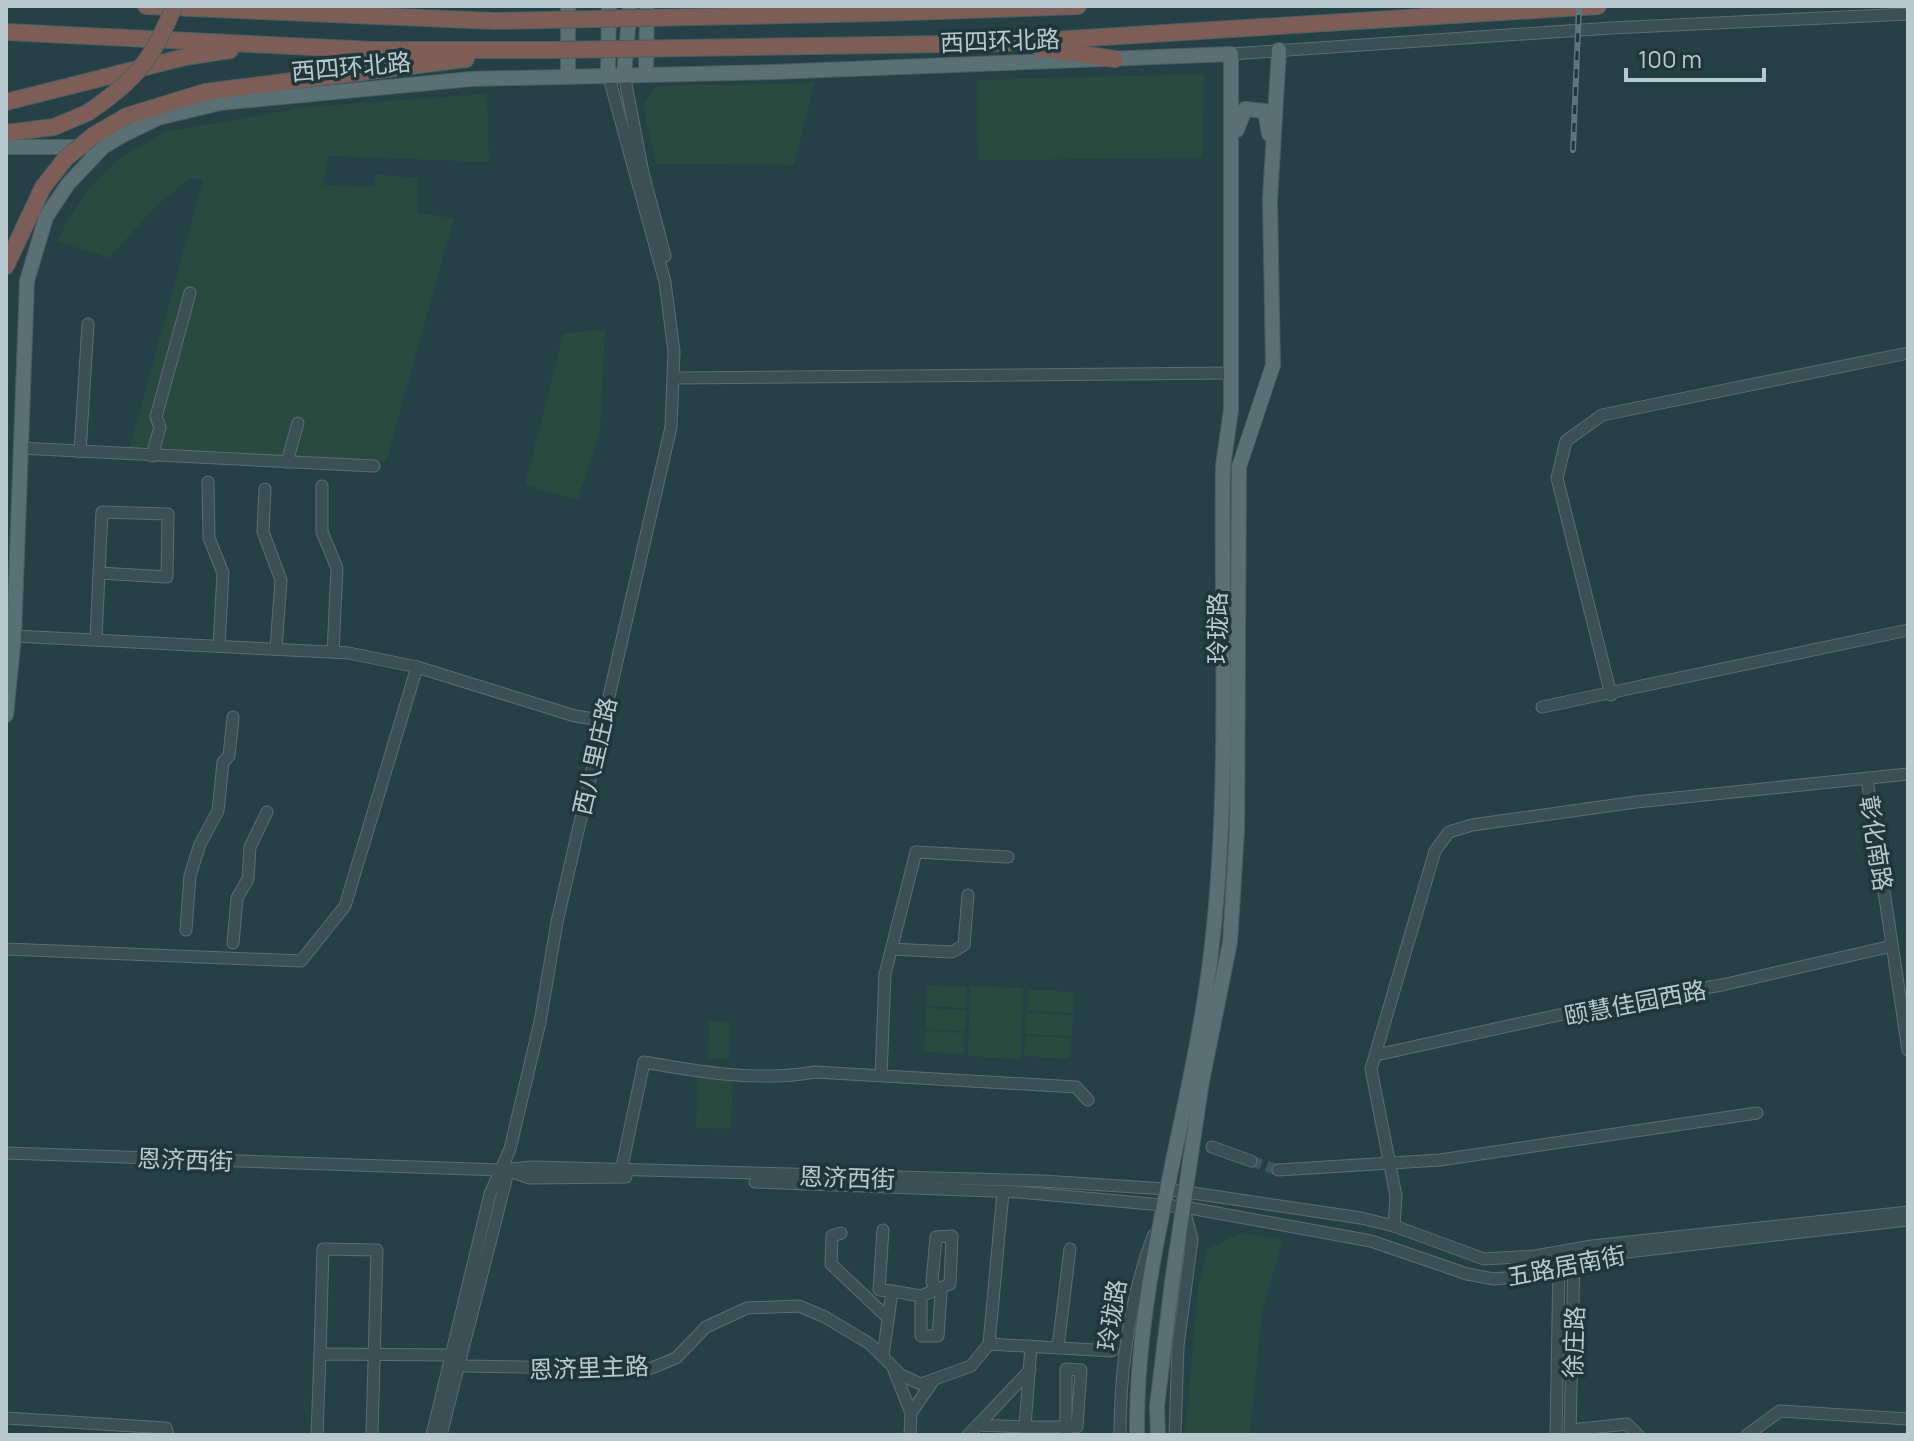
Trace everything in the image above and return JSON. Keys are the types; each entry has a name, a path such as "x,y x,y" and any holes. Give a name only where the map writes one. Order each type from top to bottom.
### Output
{"highway":[{"path":"146,6 469,20"},
{"path":"6,133 54,127 87,113 111,97 140,72 162,38 174,6"},
{"path":"309,6 354,16"},
{"path":"385,6 469,20"},
{"name":"西四环北路","path":"469,20 880,13 1078,6"},
{"name":"西四环北路","path":"519,52 1006,43 1598,6"},
{"path":"6,32 267,45 519,52"},
{"path":"1006,43 1115,59"},
{"path":"6,102 185,57 267,45"},
{"path":"6,266 43,187 66,158 98,141 127,116 205,92 519,52"}],"main road":[{"path":"568,6 568,76"},
{"path":"608,74 609,6"},
{"path":"624,74 630,6"},
{"path":"646,73 647,6"},
{"name":"玲珑路","path":"1158,1435 1157,1406 1186,1191 1230,942 1237,830 1239,467 1273,365 1270,199 1279,50"},
{"name":"西四环北路","path":"98,141 158,118 220,103 471,79 1231,54"},
{"name":"玲珑路","path":"1137,1435 1137,1405 1150,1292 1212,945 1222,747 1223,466 1231,410 1231,54"},
{"path":"1231,158 1240,117 1245,109 1265,111 1270,199"},
{"path":"6,147 98,141"},
{"path":"6,715 14,636 27,281 46,217 98,141"}],"street":[{"name":"西四环北路","path":"1231,54 1611,28 1908,14"},
{"name":"西八里庄路","path":"608,74 665,282 677,378"},
{"name":"西八里庄路","path":"432,1435 505,1170 518,1151 547,1021 549,988 605,721 672,456 677,315 624,74"},
{"path":"152,456 160,427 156,417 190,293"},
{"path":"80,452 88,324"},
{"path":"1611,695 1557,478 1566,441 1602,415 1908,353"},
{"path":"677,378 1231,373"},
{"path":"287,462 298,423"},
{"path":"20,448 374,466"},
{"path":"208,482 209,538 223,573 219,646"},
{"path":"322,486 322,532 337,568 333,652"},
{"path":"265,489 263,532 281,580 276,649"},
{"path":"96,639 99,573 102,512 168,514 167,577 99,573"},
{"path":"1542,707 1611,695 1908,630"},
{"path":"14,636 333,652 417,667 575,716 605,721"},
{"path":"6,949 301,961 345,906 417,667"},
{"path":"186,930 190,876 200,844 218,811 223,762 229,756 233,717"},
{"path":"1394,1226 1396,1196 1371,1069 1435,851 1449,832 1484,823 1636,802 1908,774"},
{"name":"彰化南路","path":"1867,779 1908,1050"},
{"path":"233,943 237,898 248,879 250,847 267,812"},
{"path":"881,1075 885,974 916,852 1008,857"},
{"path":"891,949 952,952 964,945 968,895"},
{"name":"颐慧佳园西路","path":"1376,1055 1618,1002 1722,985 1892,946"},
{"path":"620,1174 644,1062 700,1072 881,1075 1076,1087 1088,1100"},
{"path":"1278,1170 1440,1160 1757,1113"},
{"path":"1212,1147 1251,1161"},
{"name":"恩济西街","path":"6,1153 505,1170 530,1178 620,1174 1051,1181 1186,1191"},
{"name":"恩济西街","path":"620,1174 1003,1192 1184,1207"},
{"name":"五路居南街","path":"1186,1191 1294,1206 1394,1226 1484,1259 1558,1252 1592,1256 1908,1220"},
{"path":"911,1413 933,1381 971,1366 989,1344 1003,1192"},
{"name":"玲珑路","path":"1120,1435 1120,1405 1135,1286 1164,1205"},
{"name":"五路居南街","path":"1184,1207 1371,1241 1480,1278 1537,1275 1559,1267 1574,1256 1908,1212"},
{"name":"玲珑路","path":"1175,1435 1178,1346 1192,1239 1184,1207"},
{"path":"883,1230 879,1290 921,1296 937,1289 941,1294 938,1336 921,1336 921,1296"},
{"path":"841,1233 832,1236 831,1264 888,1318"},
{"path":"317,1435 323,1249 377,1250 372,1435"},
{"path":"1058,1347 1070,1249"},
{"name":"徐庄路","path":"1556,1435 1558,1252"},
{"name":"徐庄路","path":"1570,1432 1574,1256"},
{"path":"883,1356 892,1291"},
{"name":"恩济里主路","path":"320,1354 375,1354 649,1369 676,1358 706,1327 747,1308 799,1306 825,1317 870,1344 901,1375 921,1384 933,1381"},
{"path":"989,1344 1112,1351"},
{"path":"1025,1427 1031,1346"},
{"name":"西八里庄路","path":"441,1435 455,1360"},
{"path":"892,1366 911,1413 910,1435"},
{"path":"968,1435 1030,1370"},
{"path":"1747,1435 1780,1411 1908,1419"},
{"path":"6,1418 166,1428 168,1435"},
{"path":"1570,1432 1627,1424 1638,1435"},
{"path":"978,1425 1011,1431 1025,1427 1072,1431"}],"green space":[{"path":"1204,74 1203,158 978,160 977,80"},
{"path":"815,83 794,165 656,164 643,106 656,86"},
{"path":"487,94 489,162 329,156 323,185 374,187 375,174 418,178 417,213 454,218 386,462 130,447 203,180 190,178 157,205 109,258 56,241 87,190 119,159 165,132 307,107"},
{"path":"605,329 600,432 578,500 525,485 563,334"},
{"path":"927,985 967,987 966,1008 926,1006"},
{"path":"970,986 1023,988 1021,1059 968,1056"},
{"path":"1028,990 1074,992 1073,1013 1027,1011"},
{"path":"926,1008 966,1010 965,1031 925,1029"},
{"path":"1026,1013 1073,1015 1072,1036 1025,1034"},
{"path":"709,1021 730,1022 729,1059 708,1058"},
{"path":"925,1031 965,1033 964,1054 924,1052"},
{"path":"1025,1036 1071,1038 1070,1059 1024,1056"},
{"path":"698,1077 733,1078 731,1129 696,1128"},
{"path":"1240,1233 1283,1240 1262,1313 1250,1435 1185,1435 1198,1288 1208,1249"}],"tunnel":[{"path":"1251,1161 1278,1170"}],"railway":[{"path":"1573,150 1579,6"}]}
